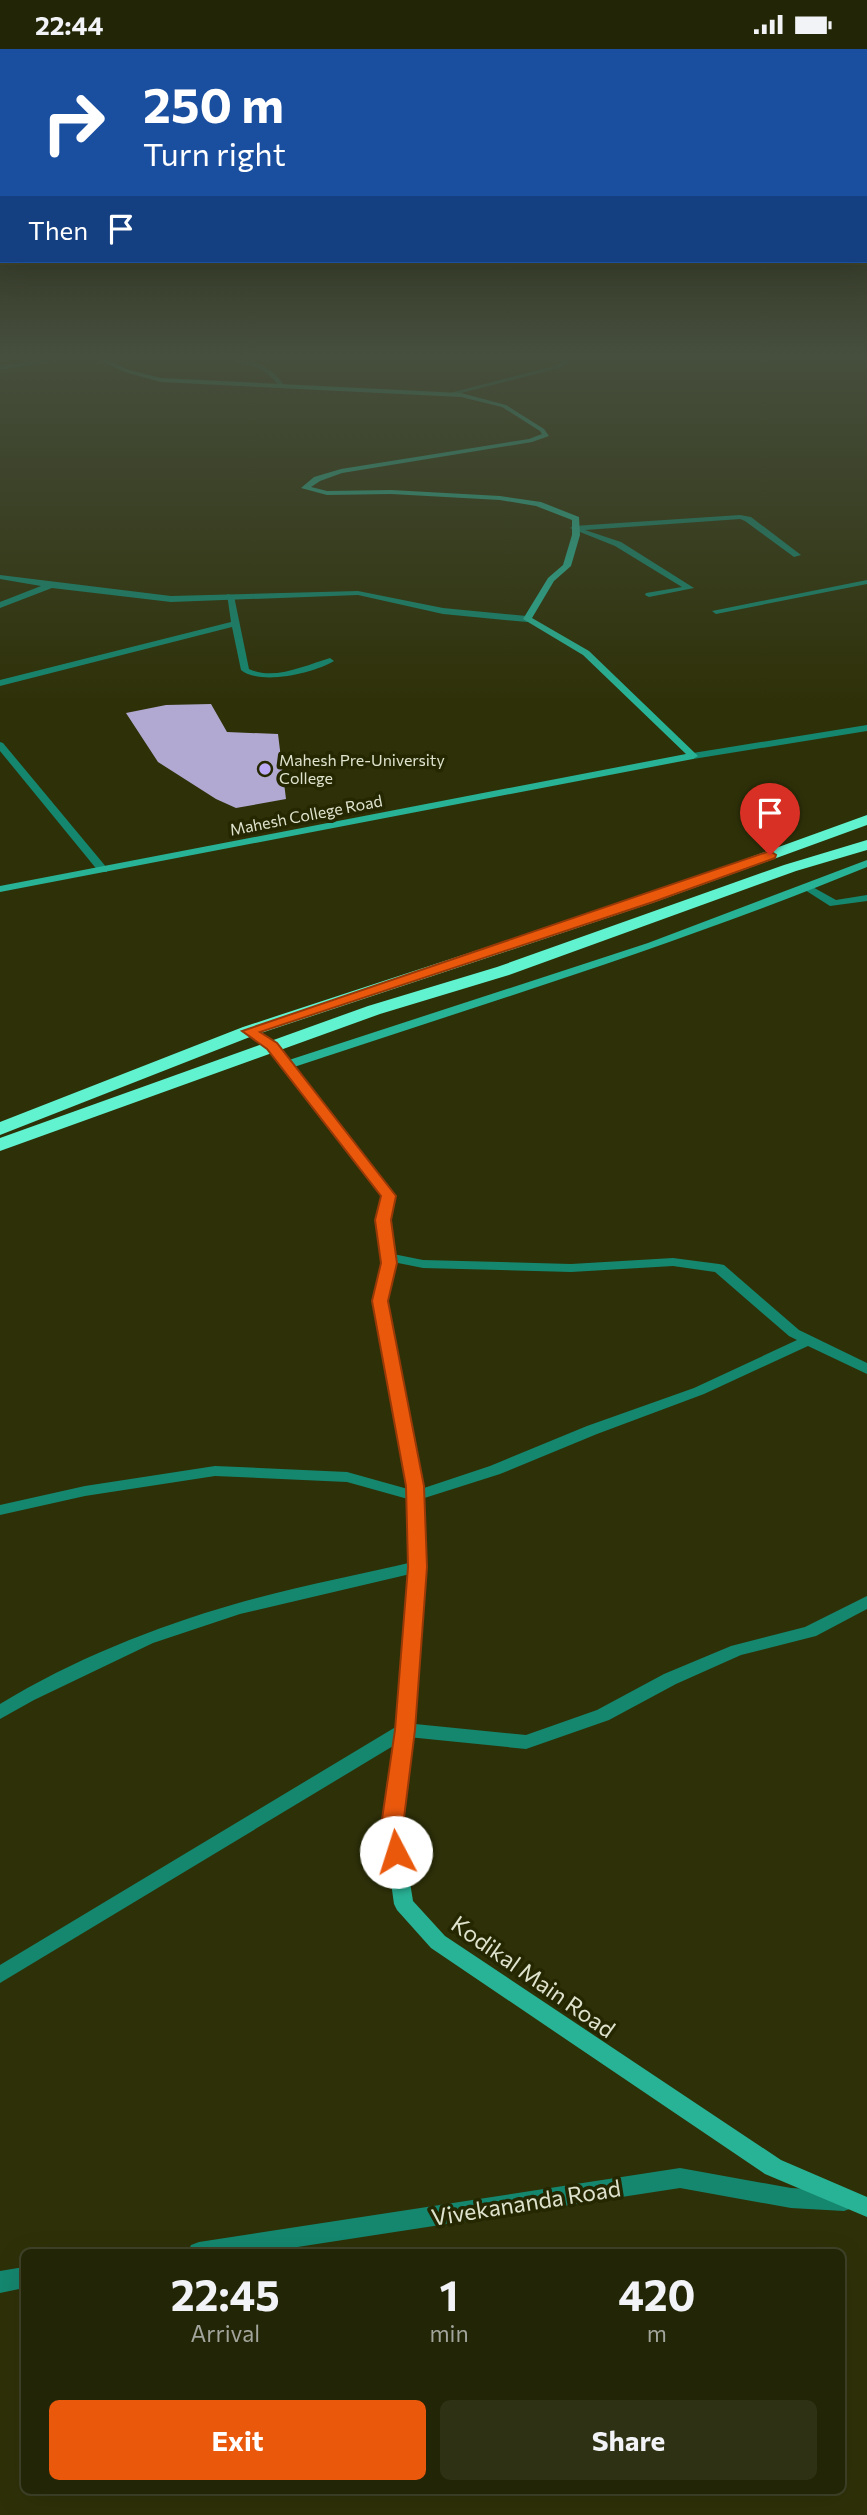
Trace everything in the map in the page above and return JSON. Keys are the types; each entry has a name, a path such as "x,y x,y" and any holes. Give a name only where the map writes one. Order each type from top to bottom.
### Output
{"highway":[{"path":"0,1129 249,1031 649,899 867,820"},
{"path":"0,1145 374,1010 503,971 790,868 867,845"}],"street":[{"path":"338,472 317,479 305,488 327,493 391,492 538,503 576,519 576,535 567,566 551,580 527,619"},
{"path":"574,528 740,517 748,519 797,555"},
{"path":"574,528 618,544 690,589 649,595"},
{"path":"0,577 152,598 358,593 443,611 527,619 586,653 693,756"},
{"path":"716,611 867,583"},
{"path":"0,605 51,585"},
{"path":"230,596 245,670 251,675 272,674 330,661"},
{"path":"0,683 235,624"},
{"name":"Mahesh College Road","path":"0,889 693,756 867,728"},
{"path":"0,745 103,870"},
{"path":"287,1065 604,961 809,888 867,863"},
{"path":"809,888 834,904 867,898"},
{"name":"Kodikal Main Road","path":"249,1031 272,1046 388,1196 383,1220 388,1257 380,1301 415,1496 417,1567 405,1730 392,1826 404,1904 438,1942 773,2167 860,2204"},
{"path":"388,1257 423,1264 571,1268 673,1262 719,1268 794,1333 867,1369"},
{"path":"0,1510 85,1491 215,1471 346,1477 415,1496 495,1470 592,1430 699,1391 809,1341"},
{"path":"0,1712 28,1695 146,1639 238,1609 417,1567"},
{"path":"0,1975 405,1730 526,1741 603,1715 670,1679 737,1650 810,1632 867,1602"},
{"name":"Vivekananda Road","path":"218,2249 680,2178 791,2198 860,2204"},
{"path":"0,2282 21,2278"}],"building":[{"path":"211,704 227,732 278,734 286,799 236,808 216,799 158,762 126,713 166,705"}],"place":[{"name":"Mahesh Pre-University College","path":"265,769"}],"route":[{"path":"396,1852 392,1826 405,1730 417,1567 415,1486 380,1301 389,1263 383,1220 388,1196 272,1046 249,1031 649,899 770,855"}]}
